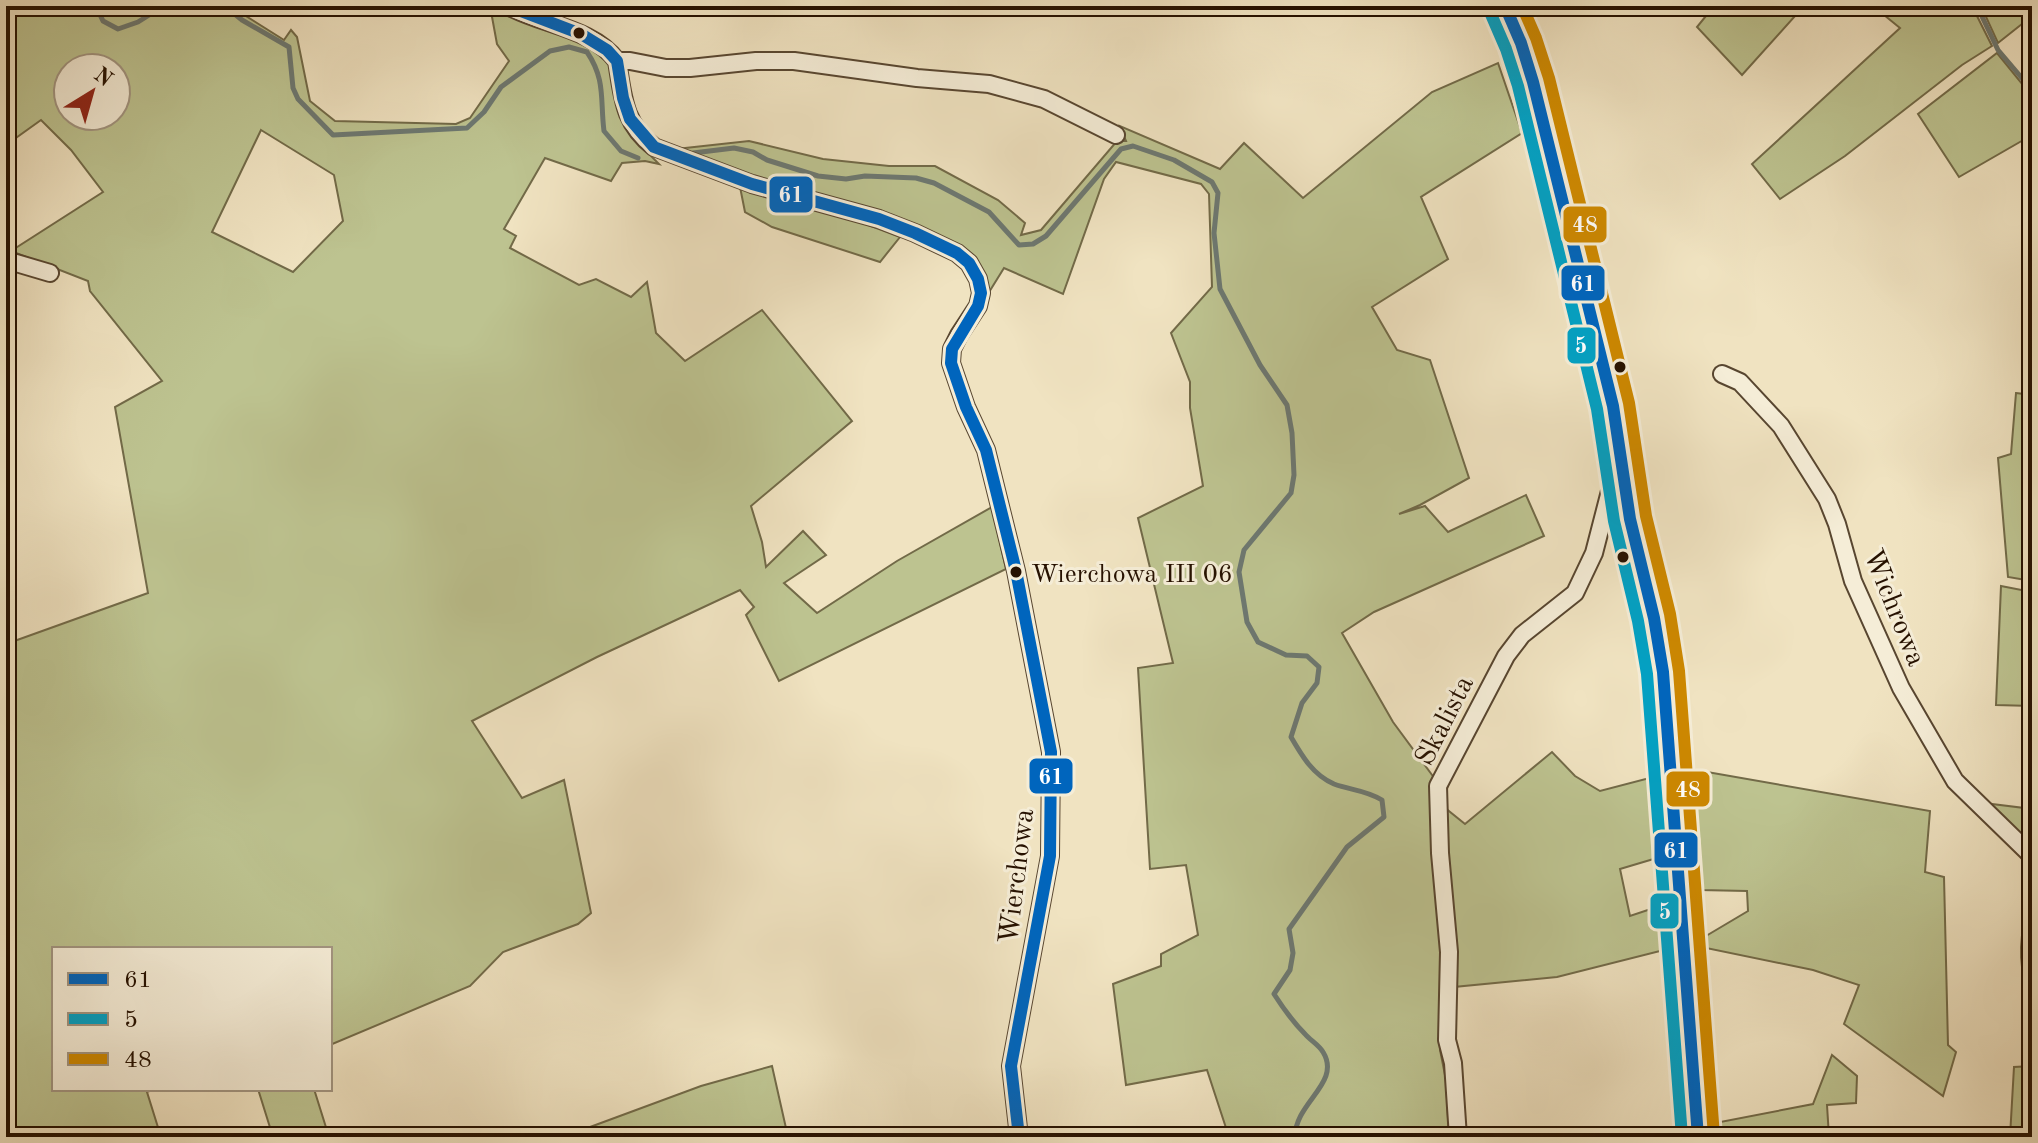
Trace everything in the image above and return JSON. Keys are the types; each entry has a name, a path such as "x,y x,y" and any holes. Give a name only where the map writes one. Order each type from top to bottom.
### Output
{"street":[{"path":"508,6 589,38 603,46 617,61 666,68 794,61 989,84 1044,99 1116,135"},
{"path":"1505,6 1533,82 1613,406 1630,519 1654,618 1664,684 1698,1137"},
{"name":"Wierchowa","path":"617,61 627,115 642,138 654,147 752,184 879,219 938,242 969,263 978,279 981,293 978,306 952,349 951,363 966,407 986,450 1016,571 1051,752 1050,856 1011,1066 1019,1137"},
{"path":"6,260 50,273"},
{"name":"Wichrowa","path":"1722,374 1740,382 1781,426 1827,499 1853,581 1901,688 1955,781 2032,856"},
{"name":"Skalista","path":"1458,1137 1453,1063 1447,1040 1449,952 1440,853 1438,786 1506,656 1522,635 1575,593 1594,553 1610,491 1621,464"}],"green space":[{"path":"29,6 230,6 284,40 291,30 297,37 310,101 335,121 456,124 470,118 509,61 497,44 490,6 505,9 589,43 606,57 642,147 659,164 645,161 622,163 611,181 545,158 504,229 516,236 510,248 579,285 596,279 631,297 647,282 656,333 685,361 762,310 852,421 751,506 766,567 803,531 826,555 784,583 817,613 897,561 992,507 1006,569 779,681 746,615 754,607 740,590 597,657 472,721 522,798 564,780 591,913 578,924 503,952 470,986 332,1044 332,947 52,947 52,1091 149,1091 147,1092 161,1137 6,1137 6,644 148,593 115,407 162,381 90,291 88,281 11,251 103,192 53,132 132,132 132,52 52,52 52,131 41,120 6,145 6,22","holes":["261,130 334,175 343,221 293,272 212,232"]},
{"path":"1714,6 1804,6 1742,75 1697,27"},
{"path":"1873,6 1972,6 1992,46 1962,65 1845,156 1780,199 1752,164 1900,28"},
{"path":"1981,6 2032,6 2032,16 1998,43"},
{"path":"1997,53 2032,96 2032,135 1959,177 1918,114"},
{"path":"1498,63 1522,133 1421,197 1448,259 1372,307 1397,350 1430,360 1469,478 1399,514 1425,506 1448,532 1526,495 1544,536 1374,612 1342,633 1393,722 1435,779 1448,783 1444,807 1465,824 1552,752 1575,776 1600,791 1661,775 1667,855 1620,869 1630,916 1672,902 1672,948 1557,977 1454,987 1439,1022 1449,1137 1229,1137 1207,1070 1126,1085 1113,984 1161,966 1161,954 1198,935 1186,865 1150,869 1138,668 1173,663 1138,518 1203,486 1190,408 1190,382 1171,333 1212,287 1209,194 1201,184 1116,162 1104,179 1063,294 1004,268 986,297 970,257 869,209 722,167 676,149 749,141 823,159 889,166 935,166 998,200 1025,223 1021,235 1041,230 1117,141 1126,141 1120,126 1220,169 1244,143 1303,198 1432,92"},
{"path":"740,187 842,215 900,237 880,262 772,227 745,212"},
{"path":"2016,393 2032,395 2032,581 2008,577 1998,458 2011,454"},
{"path":"2001,586 2032,592 2032,706 1996,705"},
{"path":"1690,769 1930,811 1925,872 1944,877 1948,1045 1956,1052 1943,1096 1844,1024 1859,985 1813,970 1706,948 1706,936 1748,911 1747,891 1700,890"},
{"path":"1984,803 2032,809 2032,844"},
{"path":"2032,915 2032,996 2024,978 2021,958 2026,916"},
{"path":"1832,1055 1857,1076 1856,1103 1827,1105 1829,1137 1717,1137 1715,1123 1813,1104"},
{"path":"772,1066 788,1137 563,1137 701,1086"},
{"path":"2032,1066 2032,1137 2010,1137 2014,1067"},
{"path":"259,1091 315,1091 329,1137 273,1137"}],"waterway":[{"path":"96,6 103,21 118,29 138,22 157,10 157,6"},
{"path":"225,6 242,20 289,47 293,88 298,99 333,135 467,128 484,112 501,87 550,51 569,47 587,52 593,62 601,90 604,131 621,151 638,158"},
{"path":"1977,6 1998,50 2032,90"},
{"path":"693,153 734,148 818,176 846,179 865,176 916,178 934,183 989,212 1019,245 1033,244 1046,236 1121,149 1133,146 1174,160 1212,182 1218,193 1214,233 1220,289 1260,365 1287,405 1292,433 1294,475 1291,493 1244,550 1239,572 1247,622 1258,642 1286,655 1307,656 1319,667 1317,683 1302,703 1291,737 1320,776 1382,800 1384,817 1347,847 1289,929 1293,953 1290,970 1274,994 1296,1025 1321,1049 1327,1063 1327,1073 1302,1113 1295,1137"}],"transit line":[{"name":"61","path":"508,6 581,34 607,50 617,61 630,119 654,147 752,184 879,219 915,233 957,253 969,263 978,279 981,293 978,306 952,349 951,363 966,407 986,450 1016,571 1051,752 1050,856 1011,1066 1019,1137"},
{"name":"61","path":"1505,6 1533,82 1613,406 1630,519 1654,618 1663,672 1698,1137"},
{"name":"48","path":"1522,6 1549,78 1629,403 1646,516 1670,614 1679,671 1714,1136"},
{"name":"5","path":"1490,12 1518,86 1597,409 1614,521 1638,621 1647,674 1682,1137"}],"place":[{"name":"Wierchowa III 06","path":"1016,572"}]}
